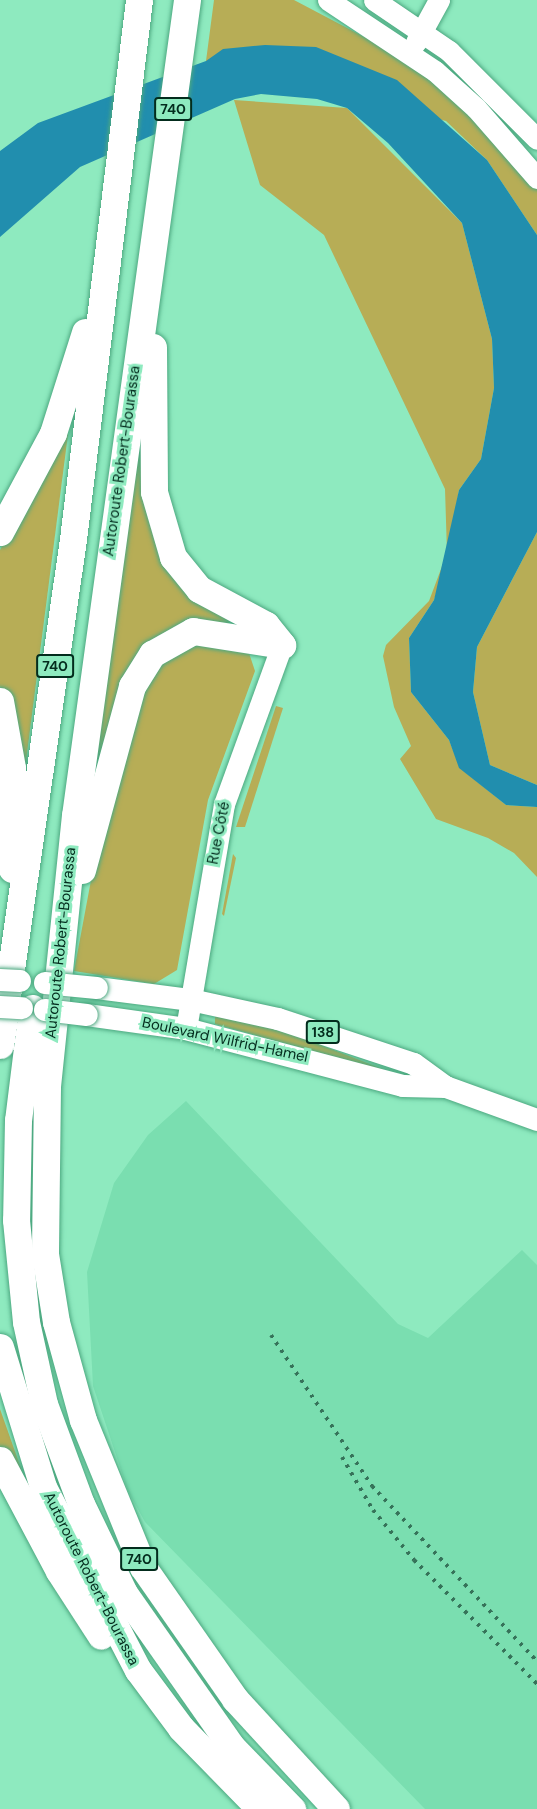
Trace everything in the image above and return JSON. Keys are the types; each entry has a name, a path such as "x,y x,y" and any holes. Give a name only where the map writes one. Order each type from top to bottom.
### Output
{"highway":[{"name":"740","path":"0,1045 21,916 139,0"},
{"name":"Autoroute Robert-Bourassa","path":"187,0 61,945 47,1087 43,1211 50,1293 83,1420 118,1517 164,1603 235,1700 336,1809"},
{"path":"0,532 53,433 103,286"},
{"path":"145,310 154,353 154,492 165,538 199,589 266,625 282,645"},
{"path":"61,945 121,718 142,667 162,645 193,631 282,645"},
{"path":"0,701 12,768 11,880 21,916"},
{"path":"30,1018 18,1120 16,1220 36,1367 53,1429 95,1536 129,1601 231,1746 292,1809"},
{"name":"Autoroute Robert-Bourassa","path":"0,1347 44,1487 138,1670 181,1728 260,1809"},
{"path":"0,1460 83,1610 104,1641 138,1670"},
{"path":"182,1678 313,1809"}],"main road":[{"path":"328,0 410,50 476,108 537,178"},
{"path":"374,0 425,31 493,90 537,139"},
{"path":"410,50 425,31 439,0"},
{"name":"Rue Côté","path":"186,1029 224,804 282,645"},
{"name":"Boulevard Wilfrid-Hamel","path":"0,980 97,988 191,1000 278,1019 375,1049 414,1064 446,1087 537,1120"},
{"name":"Boulevard Wilfrid-Hamel","path":"0,1007 30,1018 87,1015 186,1029 403,1086 446,1087"}],"shaded area":[{"path":"214,0 294,0 406,59 502,145 537,189 537,235 487,160 446,121 206,61"},
{"path":"234,100 347,108 462,223 492,339 494,388 481,459 459,490 448,555 434,600 409,638 411,692 449,740 460,768 506,805 537,807 537,877 514,853 488,838 436,819 400,759 411,746 394,707 383,656 386,645 429,601 447,553 445,489 324,235 260,185"},
{"path":"62,433 68,434 25,769 0,686 0,550"},
{"path":"138,451 145,451 149,502 231,618 228,625 175,630 100,774 92,773"},
{"path":"537,532 537,785 490,765 473,692 477,647"},
{"path":"188,641 249,653 255,671 208,800 177,970 154,984 74,971 95,859 142,680"},
{"path":"276,706 283,708 245,827 236,827"},
{"path":"233,854 236,858 224,916 222,914"},
{"path":"215,1016 277,1028 393,1073 215,1024"},
{"path":"186,1101 398,1324 428,1338 522,1250 537,1265 537,1809 425,1809 145,1522 128,1491 93,1386 87,1272 114,1183 148,1135"},
{"path":"0,1409 28,1488 21,1491 0,1446"}],"water":[{"path":"265,45 316,47 397,80 487,160 537,235 537,532 477,647 473,692 490,765 537,785 537,807 506,805 459,768 449,740 411,692 409,638 434,600 459,490 481,459 494,388 492,339 462,223 388,143 347,108 317,99 261,94 235,99 80,167 0,237 0,151 38,123 206,61 223,49"}],"railway":[{"path":"271,1335 372,1486 537,1661"},
{"path":"342,1457 373,1510 414,1560 537,1684"}]}
